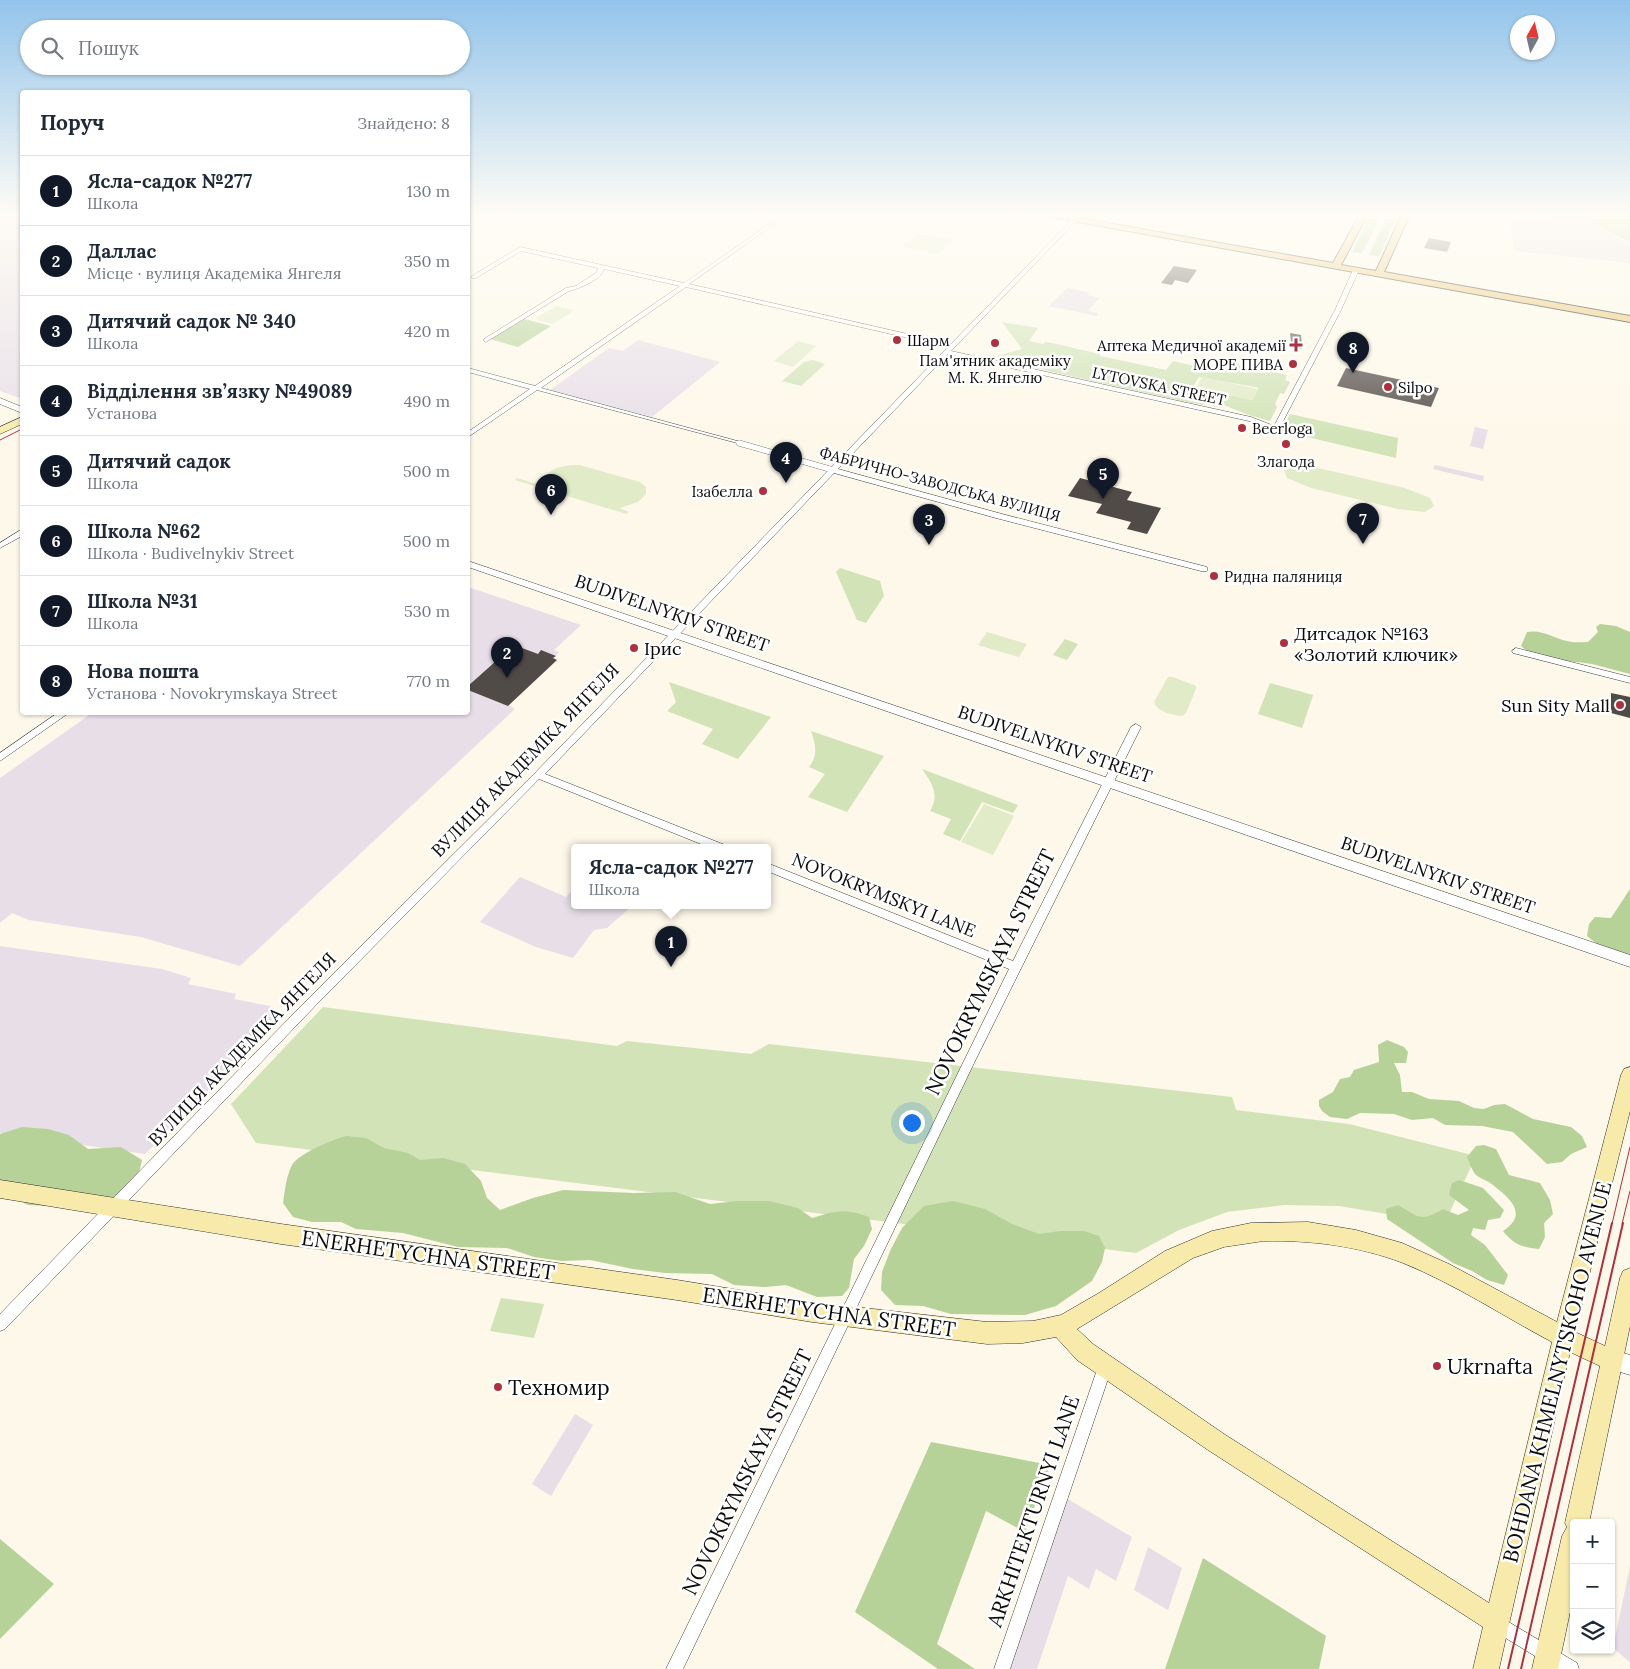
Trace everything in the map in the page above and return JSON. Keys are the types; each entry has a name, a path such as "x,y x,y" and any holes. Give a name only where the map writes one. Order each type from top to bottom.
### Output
{"main road":[{"path":"1479,292 1630,319"},
{"path":"0,432 20,421"},
{"name":"BOHDANA KHMELNYTSKOHO AVENUE","path":"1486,1669 1563,1337 1630,1075"},
{"name":"ENERHETYCHNA STREET","path":"0,1189 281,1234 846,1316 987,1333 1013,1333 1059,1326 1096,1308 1175,1256 1206,1241 1229,1235 1277,1231 1338,1236 1374,1244 1416,1258 1563,1337 1621,1362"},
{"path":"1578,1519 1621,1362 1630,1278"},
{"path":"1059,1326 1085,1352 1105,1367 1216,1442 1497,1622"},
{"path":"1546,1662 1570,1554"}],"street":[{"path":"486,340 563,292"},
{"path":"470,434 674,292"},
{"name":"LYTOVSKA STREET","path":"717,292 949,349 1251,419 1276,430 1346,292"},
{"name":"ВУЛИЦЯ АКАДЕМІКА ЯНГЕЛЯ","path":"0,1324 538,775 1004,292"},
{"name":"ФАБРИЧНО-ЗАВОДСЬКА ВУЛИЦЯ","path":"470,371 740,443 1046,529 1204,569"},
{"path":"0,402 20,409"},
{"path":"0,546 20,534"},
{"name":"BUDIVELNYKIV STREET","path":"470,565 1630,961"},
{"path":"1516,651 1630,680"},
{"path":"0,758 62,715"},
{"name":"NOVOKRYMSKAYA STREET","path":"674,1669 1016,968 1136,727"},
{"path":"538,775 710,844"},
{"name":"NOVOKRYMSKYI LANE","path":"771,869 1016,968"},
{"name":"ARKHITEKTURNYI LANE","path":"1002,1669 1105,1367"},
{"path":"1497,1622 1546,1662 1571,1669"}],"shaded area":[{"path":"0,292 20,292 20,398 0,391"},
{"path":"1063,292 1088,292 1088,295 1099,298 1088,311 1099,313 1096,316 1049,306"},
{"path":"638,340 720,362 652,417 550,390 609,348 623,351"},
{"path":"1475,427 1488,430 1483,449 1470,446"},
{"path":"1435,465 1484,476 1483,481 1433,469"},
{"path":"470,588 581,625 554,650 559,652 553,658 557,660 508,705 515,709 240,966 141,937 29,920 12,913 0,923 0,778 89,715 470,715"},
{"path":"520,877 566,897 571,891 571,909 629,909 607,928 594,930 573,958 536,947 480,922"},
{"path":"0,946 162,969 191,978 188,984 236,994 234,999 270,1006 280,1020 145,1154 0,1133"},
{"path":"575,1414 593,1425 551,1496 532,1484"},
{"path":"1066,1498 1132,1537 1116,1581 1096,1569 1089,1589 1068,1576 1037,1669 1007,1669"},
{"path":"1148,1547 1182,1568 1168,1610 1134,1590"},
{"path":"1630,1566 1630,1662 1615,1650 1615,1638"}],"green space":[{"path":"556,306 574,310 553,324 534,319"},
{"path":"524,319 551,326 518,347 490,339"},
{"path":"1002,322 1038,328 1029,341 1043,344 1046,342 1052,343 1100,354 1100,356 1166,370 1173,361 1224,373 1231,363 1287,375 1285,380 1290,382 1284,394 1280,393 1275,404 1277,407 1270,421 1221,404 1222,400 1218,398 1191,392 1196,388 1252,400 1259,388 1255,387 1199,377 1189,393 1222,408 999,360 997,356 1022,349"},
{"path":"798,341 816,346 793,367 774,361"},
{"path":"813,360 825,364 801,386 782,381 804,362"},
{"path":"1202,377 1258,389 1252,400 1196,388"},
{"path":"1290,414 1398,438 1396,458 1282,431"},
{"path":"1301,464 1405,488 1430,498 1434,506 1425,512 1398,509 1311,488 1287,478 1284,470 1287,467"},
{"path":"579,465 640,482 646,487 646,494 638,502 620,508 629,512 626,514 515,480 517,478 543,486 545,485 545,477 552,470 565,466"},
{"path":"840,568 880,581 884,596 866,623 857,620 836,572"},
{"path":"1600,624 1616,626 1630,632 1630,674 1592,664 1544,657 1527,651 1521,646 1527,632 1532,631 1569,642 1588,642 1598,632 1596,627"},
{"path":"987,632 1027,644 1019,657 978,645"},
{"path":"1065,639 1078,644 1067,660 1053,655"},
{"path":"1168,677 1173,677 1196,686 1186,713 1182,716 1162,711 1154,702"},
{"path":"669,682 771,717 738,759 702,744 713,729 667,711 676,702"},
{"path":"1270,683 1313,695 1302,728 1258,714"},
{"path":"811,731 884,756 847,812 808,797 825,774 809,767 815,754"},
{"path":"922,769 1018,805 1013,813 982,802 960,841 943,834 951,819 930,811 934,800 934,789"},
{"path":"984,804 1014,816 993,855 961,842"},
{"path":"1630,889 1630,958 1603,949 1587,936 1589,924 1595,917 1611,918"},
{"path":"323,1007 617,1046 627,1041 751,1054 769,1044 1232,1097 1236,1110 1349,1124 1476,1156 1439,1235 1393,1215 1339,1206 1284,1205 1227,1212 1179,1230 1136,1253 256,1143 231,1104"},
{"path":"1387,1040 1404,1047 1408,1052 1406,1063 1394,1063 1400,1075 1402,1092 1412,1092 1429,1099 1459,1101 1474,1108 1484,1109 1494,1105 1505,1104 1533,1119 1571,1127 1582,1136 1587,1147 1571,1154 1562,1162 1547,1164 1513,1132 1482,1126 1445,1125 1433,1118 1412,1120 1394,1114 1360,1113 1347,1119 1330,1117 1322,1111 1319,1106 1319,1100 1333,1092 1340,1079 1350,1077 1354,1070 1379,1062 1378,1045"},
{"path":"22,1127 48,1129 69,1135 88,1149 121,1147 142,1160 138,1177 118,1197 72,1207 28,1205 0,1191 0,1134"},
{"path":"346,1136 366,1138 384,1148 408,1153 420,1160 443,1158 465,1164 481,1181 487,1198 500,1210 563,1190 634,1193 675,1192 710,1204 737,1201 769,1201 798,1208 812,1218 834,1212 853,1212 869,1217 872,1229 864,1246 854,1259 849,1288 842,1296 817,1297 786,1285 765,1287 734,1285 712,1274 665,1273 633,1269 590,1260 562,1261 534,1257 507,1248 458,1247 403,1233 356,1229 341,1222 312,1222 293,1217 283,1203 287,1179 292,1165 301,1156"},
{"path":"1484,1145 1496,1149 1509,1175 1540,1183 1550,1200 1553,1214 1544,1223 1545,1237 1539,1249 1519,1244 1503,1231 1515,1218 1516,1211 1509,1199 1496,1187 1475,1174 1467,1157 1476,1146"},
{"path":"1459,1180 1483,1188 1504,1210 1500,1218 1488,1220 1485,1230 1473,1228 1471,1235 1485,1245 1508,1275 1504,1285 1487,1280 1453,1263 1387,1219 1386,1209 1398,1205 1420,1217 1430,1216 1443,1209 1458,1215 1469,1210 1449,1195 1452,1183"},
{"path":"953,1201 985,1209 1012,1224 1039,1234 1060,1231 1084,1231 1099,1236 1105,1248 1102,1262 1092,1281 1056,1306 1025,1315 951,1314 923,1306 895,1305 881,1290 882,1272 902,1228 924,1206"},
{"path":"501,1298 544,1304 534,1338 490,1331"},
{"path":"931,1442 1050,1465 1025,1532 986,1511 937,1644 975,1669 938,1669 855,1612"},
{"path":"0,1539 54,1584 0,1639"},
{"path":"1203,1558 1326,1636 1319,1669 1165,1669"}],"building":[{"path":"1290,333 1301,335 1302,349 1288,346 1291,341"},
{"name":"Silpo","path":"1346,368 1439,388 1431,407 1337,386"},
{"path":"1080,478 1132,492 1127,500 1161,508 1147,534 1127,529 1131,522 1096,513 1102,504 1068,496"},
{"path":"514,645 538,654 541,650 556,656 553,658 557,660 508,706 470,691 470,684"},
{"name":"Sun Sity Mall","path":"1611,693 1630,697 1630,718 1611,713"}],"tram line":[{"path":"0,440 20,430"},
{"path":"1612,1224 1630,1147"},
{"path":"1622,1224 1630,1191"},
{"path":"1508,1669 1612,1223"},
{"path":"1521,1669 1623,1223"}],"place":[{"name":"Шарм","path":"897,340"},
{"name":"Пам'ятник академіку М. К. Янгелю","path":"995,343"},
{"name":"Аптека Медичної академії","path":"1296,345"},
{"name":"МОРЕ ПИВА","path":"1293,364"},
{"name":"Нова пошта","path":"1353,373"},
{"name":"Silpo","path":"1388,387"},
{"name":"Beerloga","path":"1242,428"},
{"name":"Злагода","path":"1286,444"},
{"name":"Відділення зв’язку №49089","path":"786,483"},
{"name":"Ізабелла","path":"763,491"},
{"name":"Дитячий садок","path":"1103,499"},
{"name":"Школа №62","path":"551,515"},
{"name":"Школа №31","path":"1363,544"},
{"name":"Дитячий садок № 340","path":"929,545"},
{"name":"Ридна паляниця","path":"1214,576"},
{"name":"Дитсадок №163 «Золотий ключик»","path":"1284,643"},
{"name":"Ірис","path":"634,648"},
{"name":"Даллас","path":"507,678"},
{"name":"Sun Sity Mall","path":"1620,705"},
{"name":"Ясла-садок №277","path":"671,967"},
{"name":"Ukrnafta","path":"1437,1366"},
{"name":"Техномир","path":"498,1387"}]}
